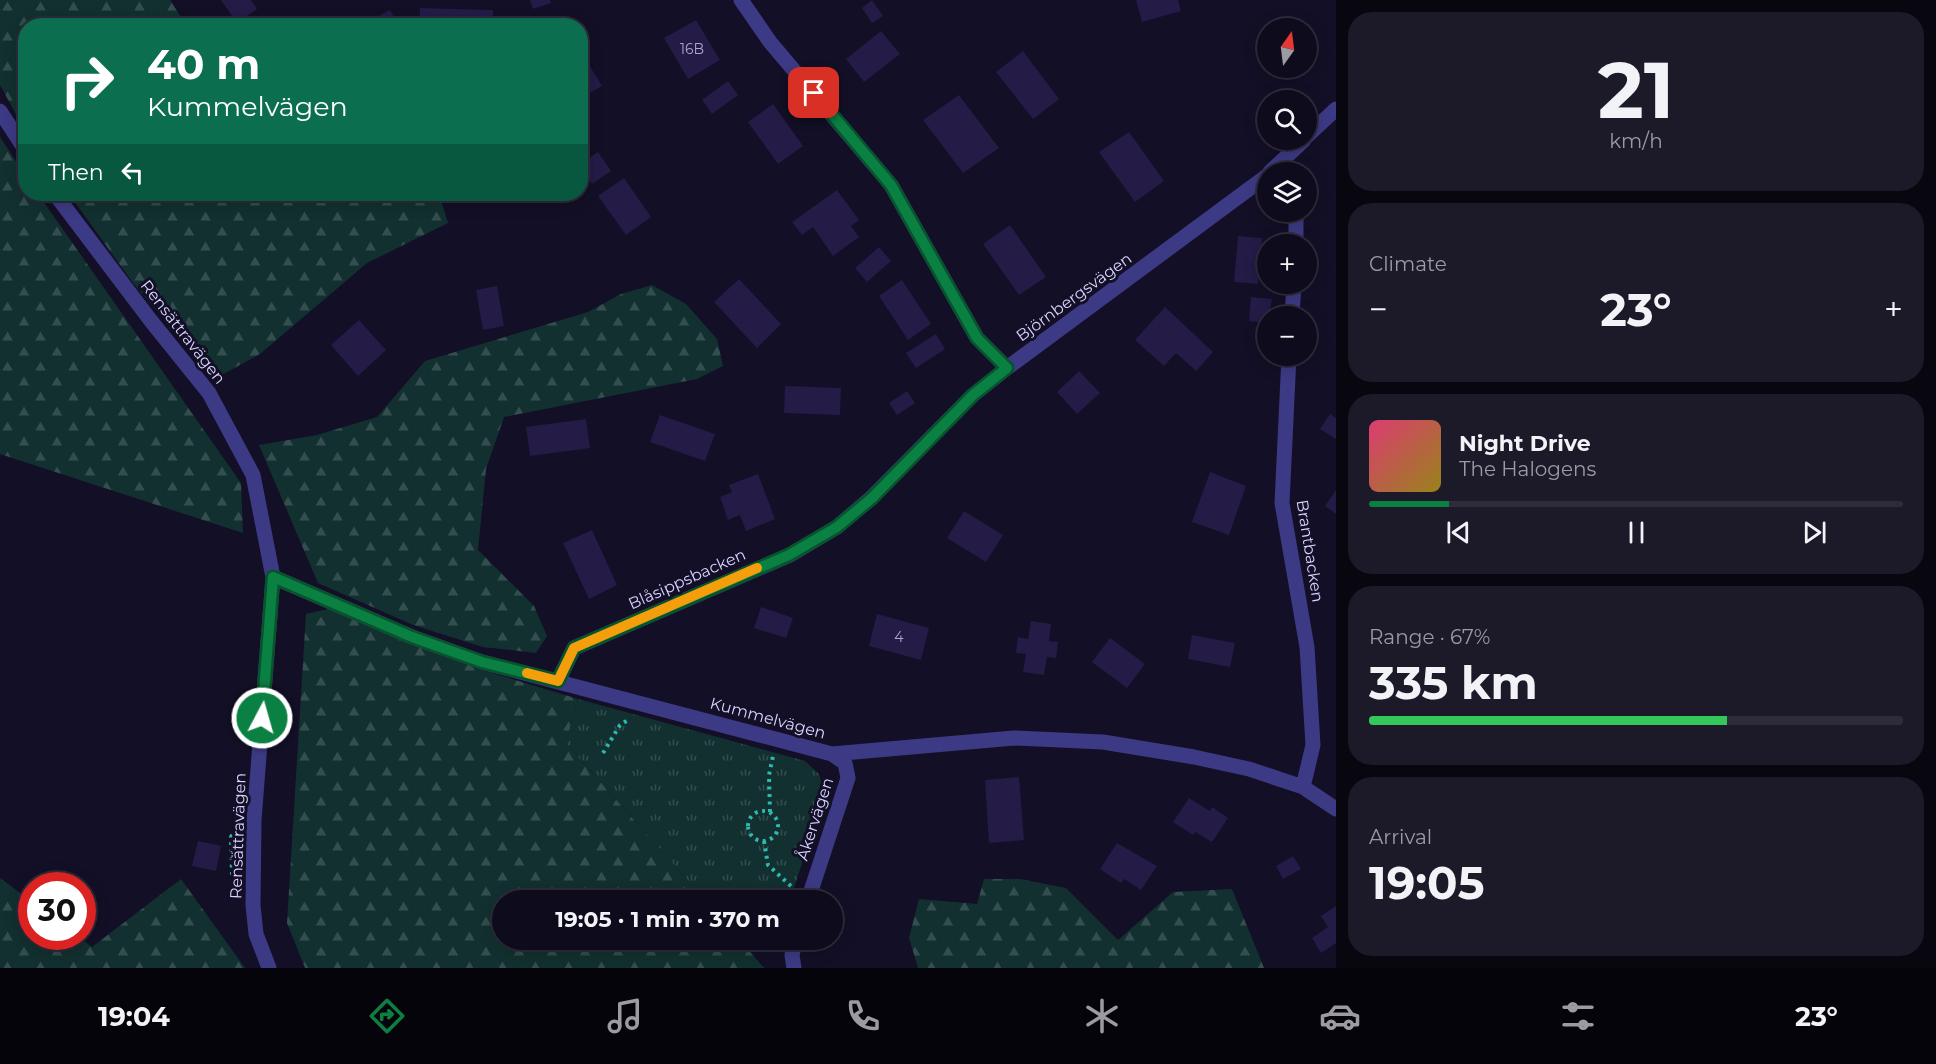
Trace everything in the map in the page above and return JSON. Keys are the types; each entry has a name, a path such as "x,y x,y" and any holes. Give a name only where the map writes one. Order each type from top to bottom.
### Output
{"street":[{"path":"741,0 770,42 891,185 977,338 1007,368"},
{"name":"Björnbergsvägen","path":"1317,127 1336,109"},
{"path":"0,111 18,139"},
{"name":"Björnbergsvägen","path":"1281,162 1293,150"},
{"name":"Björnbergsvägen","path":"872,498 973,395 1257,183"},
{"name":"Rensättravägen","path":"61,201 151,321 209,393 253,475 273,577 254,820 253,905 256,934 269,968"},
{"name":"Brantbacken","path":"1289,366 1282,503 1307,647 1312,745 1303,787"},
{"name":"Blåsippsbacken","path":"558,681 574,648 789,555 837,527 872,498"},
{"name":"Kummelvägen","path":"273,577 412,637 482,662 832,754 1014,738 1104,742 1249,769 1303,787 1336,809"},
{"name":"Åkervägen","path":"811,890 849,778 845,763 832,754"},
{"path":"793,950 794,968"}],"path":[{"path":"603,753 620,725 647,705"},
{"path":"770,812 755,813 748,825 755,838 764,840 773,836 778,828 776,819 770,812 769,776 776,739"},
{"path":"764,840 768,865 796,890"}],"green space":[{"path":"0,0 170,0 182,18 18,18 18,118 0,85"},
{"path":"0,137 18,164 18,201 43,201 241,483 243,533 0,454"},
{"path":"74,201 441,201 448,223 367,263 260,354 214,379 133,283"},
{"path":"652,285 686,304 717,339 723,366 697,379 504,417 486,469 478,550 534,606 547,636 536,653 483,647 413,625 318,583 259,445 317,435 377,417 425,361 588,312 621,294"},
{"path":"332,608 401,640 476,668 578,699 566,743 696,890 492,890 492,950 748,950 764,968 305,968 287,923 306,614"},
{"path":"578,699 805,761 819,774 825,793 793,890 696,890 566,743"},
{"path":"0,878 18,891 18,950 96,950 96,944 181,879 245,968 0,968"},
{"path":"984,879 1020,879 1066,888 1118,940 1173,892 1232,889 1264,968 918,968 909,938 919,899 977,904"}],"building":[{"path":"221,0 251,0 257,9 244,18 234,18"},
{"path":"530,0 550,0 551,3 533,9"},
{"path":"872,0 883,16 872,23 862,8"},
{"path":"1136,0 1178,0 1181,11 1142,22"},
{"path":"420,8 493,10 493,18 419,18"},
{"path":"390,10 394,18 378,18"},
{"path":"696,20 720,60 688,79 664,38"},
{"path":"881,31 900,54 864,82 846,59"},
{"path":"1023,51 1059,99 1033,119 996,72"},
{"path":"588,63 602,86 588,94"},
{"path":"728,81 738,95 712,114 702,100"},
{"path":"959,95 999,148 963,173 923,120"},
{"path":"773,104 803,146 778,164 748,122"},
{"path":"1129,132 1164,181 1135,202 1099,152"},
{"path":"598,152 611,171 592,184 588,177 588,159"},
{"path":"624,178 651,217 626,235 598,196"},
{"path":"837,190 859,220 851,226 859,237 833,256 813,227 802,235 792,222"},
{"path":"1010,225 1046,277 1019,295 983,244"},
{"path":"1238,236 1257,238 1257,284 1234,282"},
{"path":"879,247 891,261 867,282 855,268"},
{"path":"739,279 781,324 757,348 714,302"},
{"path":"902,280 931,324 908,340 879,296"},
{"path":"497,286 504,326 483,330 476,290"},
{"path":"1251,297 1272,299 1271,306 1257,306 1257,322 1249,321"},
{"path":"1165,307 1213,352 1196,371 1176,353 1164,366 1135,340"},
{"path":"359,320 386,350 358,376 331,345"},
{"path":"936,334 945,349 916,368 906,353"},
{"path":"1079,371 1100,393 1077,414 1057,392"},
{"path":"785,386 841,388 840,415 784,413"},
{"path":"907,391 915,403 897,415 889,403"},
{"path":"1330,414 1336,418 1336,439 1320,429"},
{"path":"660,415 715,434 705,461 650,442"},
{"path":"586,419 590,448 530,456 526,427"},
{"path":"1210,472 1246,486 1229,535 1192,522"},
{"path":"758,474 775,519 746,531 740,515 728,520 720,497 732,492 729,485"},
{"path":"1336,490 1336,514 1325,506"},
{"path":"964,511 1003,535 986,562 947,538"},
{"path":"592,530 617,585 589,599 563,543"},
{"path":"761,607 793,618 786,638 754,628"},
{"path":"877,614 929,628 921,660 869,646"},
{"path":"1031,621 1051,624 1049,641 1058,642 1056,658 1047,657 1044,675 1023,672 1026,654 1016,653 1018,637 1028,639"},
{"path":"1192,635 1235,643 1230,667 1188,659"},
{"path":"1110,638 1145,664 1127,688 1092,662"},
{"path":"1019,777 1024,840 989,843 985,780"},
{"path":"1189,798 1210,811 1212,807 1228,818 1212,842 1195,832 1193,835 1173,822"},
{"path":"198,841 221,846 216,871 192,866"},
{"path":"1117,843 1157,866 1141,890 1124,879 1121,883 1100,869"},
{"path":"1293,856 1301,869 1283,879 1276,866"},
{"path":"1336,906 1336,943 1321,953 1312,938 1328,927 1321,916"}],"slow traffic":[{"path":"527,673 558,681 574,648 757,568"}],"route":[{"path":"262,718 269,657 273,577 412,637 482,662 558,681 574,648 789,555 837,527 872,498 973,395 1007,368 977,338 891,185 814,93"}]}
